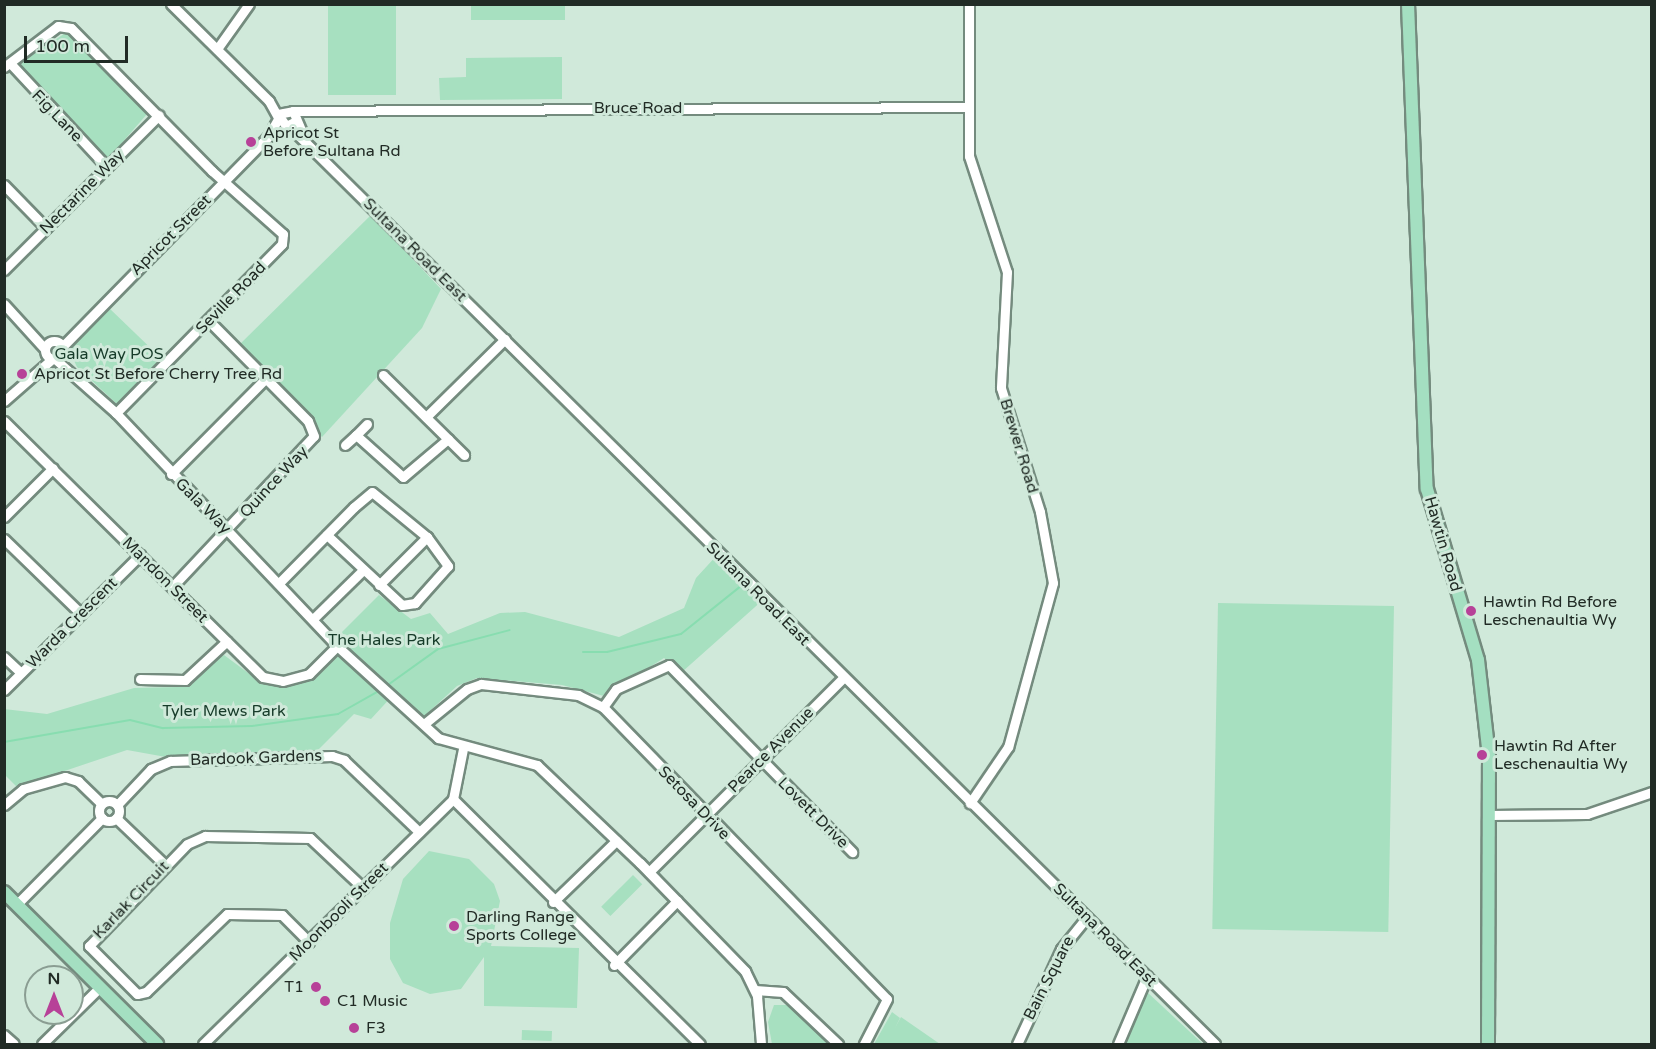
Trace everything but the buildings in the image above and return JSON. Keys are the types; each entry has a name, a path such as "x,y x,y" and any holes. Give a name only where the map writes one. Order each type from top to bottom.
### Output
{"main road":[{"name":"Hawtin Road","path":"1408,4 1426,479 1478,660 1490,815 1488,1044"},
{"path":"4,892 158,1044"}],"street":[{"path":"171,4 269,101 291,119"},
{"path":"217,49 249,4"},
{"name":"Brewer Road","path":"969,4 968,108 974,184 1007,272 1001,388 1040,512 1053,583 1008,747 970,803"},
{"path":"7,65 58,26 71,28 226,181"},
{"name":"Fig Lane","path":"7,65 107,167"},
{"path":"269,101 278,118"},
{"name":"Bruce Road","path":"291,119 309,108 968,108"},
{"name":"Nectarine Way","path":"4,270 159,115"},
{"name":"Sultana Road East","path":"278,118 291,119 306,139 843,678 1215,1044"},
{"name":"Apricot Street","path":"267,138 278,118"},
{"name":"Apricot Street","path":"4,401 267,138 291,119"},
{"name":"Seville Road","path":"116,413 209,321 282,244 283,234 226,181"},
{"path":"4,185 46,228"},
{"name":"Gala Way","path":"4,304 116,413 171,474 315,617 337,644 443,742 463,749 528,760 649,872 745,971 756,993"},
{"name":"Quince Way","path":"172,587 228,531 314,436 308,421 209,321"},
{"path":"426,417 505,339"},
{"path":"383,375 464,455"},
{"path":"171,474 266,378"},
{"name":"Mandon Street","path":"4,421 227,641 273,681 309,674 337,644"},
{"path":"345,446 367,424"},
{"path":"356,435 403,477 448,440"},
{"path":"4,517 53,468"},
{"path":"280,582 327,535 372,492 427,537 448,566 422,596 402,605 327,535"},
{"path":"379,585 427,537"},
{"path":"4,539 81,614"},
{"name":"Warda Crescent","path":"4,690 140,555"},
{"path":"315,617 363,570"},
{"path":"140,679 185,680 227,641"},
{"path":"4,657 21,673"},
{"name":"Lovett Drive","path":"603,707 616,689 666,664 852,852"},
{"name":"Pearce Avenue","path":"649,872 843,678"},
{"name":"Setosa Drive","path":"424,724 467,689 482,684 578,695 603,707 705,815 887,999 864,1044"},
{"path":"463,749 449,801 614,965 700,1044"},
{"name":"Bardook Gardens","path":"117,805 151,769 170,760 326,756 344,760 419,832"},
{"path":"4,805 23,789 65,777 78,781 102,804 117,805 116,818"},
{"path":"1490,815 1587,814 1652,792"},
{"name":"Moonbooli Street","path":"203,1044 309,942 449,801"},
{"path":"17,904 102,818 102,804"},
{"path":"102,818 116,818 165,865"},
{"name":"Karlak Circuit","path":"309,942 282,915 227,914 146,992 128,992 89,946 191,840 205,836 300,836 315,841 363,888"},
{"path":"553,902 616,841"},
{"path":"614,965 677,901"},
{"name":"Bain Square","path":"1017,1044 1061,949 1088,917"},
{"path":"1118,1044 1147,976"},
{"path":"42,1044 100,987"},
{"path":"761,1044 756,993 776,992 790,998 838,1044"},
{"path":"4,1035 14,1044"}],"green space":[{"path":"328,5 396,5 396,95 328,95"},
{"path":"471,5 565,5 565,20 471,20"},
{"path":"67,32 147,114 107,160 18,64"},
{"path":"562,57 562,99 440,100 439,78 466,77 466,58"},
{"path":"371,215 441,289 422,328 322,437 236,348"},
{"name":"Gala Way POS","path":"108,307 162,359 118,405 77,367 68,348"},
{"path":"718,554 764,599 682,672 664,658 604,696 562,685 477,678 457,686 420,720 394,694 371,719 354,714 317,751 166,757 127,750 17,787 5,775 4,709 47,714 134,688 177,687 224,655 263,684 295,679 325,660 335,639 379,595 411,619 430,613 448,634 500,613 525,612 619,637 684,608 696,578"},
{"path":"1218,603 1394,606 1388,932 1212,929"},
{"path":"429,851 469,859 494,884 500,901 491,946 579,948 577,1008 484,1006 484,957 461,989 430,994 403,983 390,959 390,923 403,879"},
{"path":"633,875 642,884 610,916 601,907"},
{"path":"1147,992 1203,1044 1126,1044"},
{"path":"774,1005 790,1005 831,1044 772,1044 768,1022"},
{"path":"892,1012 900,1018 895,1028 901,1017 940,1044 874,1044"},
{"path":"522,1030 552,1031 552,1041 522,1040"}],"waterway":[{"path":"583,652 607,652 681,634 746,582"},
{"path":"385,687 438,649 510,630"},
{"path":"4,742 130,720 163,728 252,726 338,714 377,692"}],"place":[{"name":"Apricot St Before Sultana Rd","path":"251,142"},
{"name":"Apricot St Before Cherry Tree Rd","path":"22,374"},
{"name":"Hawtin Rd Before Leschenaultia Wy","path":"1471,611"},
{"name":"Hawtin Rd After Leschenaultia Wy","path":"1482,755"},
{"name":"Darling Range Sports College","path":"454,926"},
{"name":"T1","path":"316,987"},
{"name":"C1 Music","path":"325,1001"},
{"name":"F3","path":"354,1028"}],"park label":[{"name":"The Hales Park","path":"384,640"},
{"name":"Tyler Mews Park","path":"224,711"}]}
